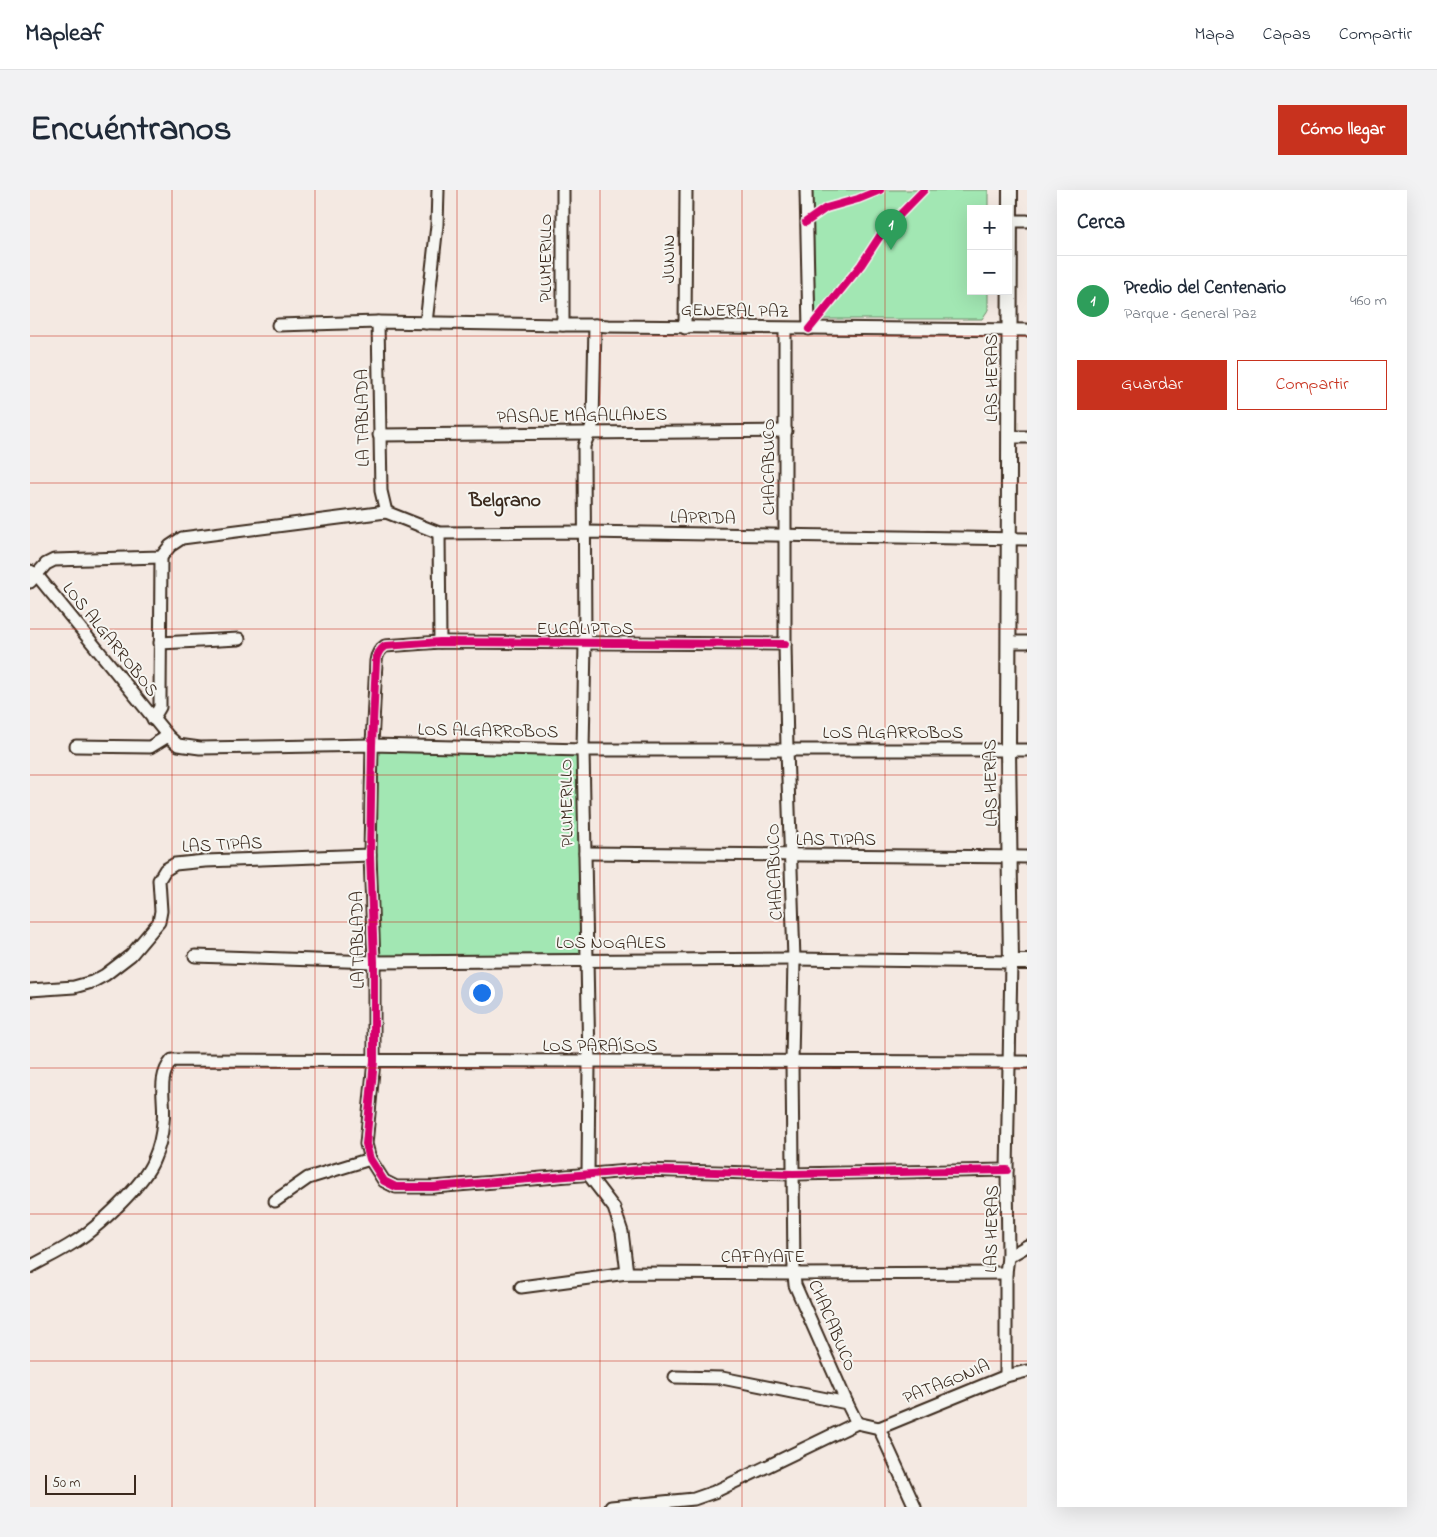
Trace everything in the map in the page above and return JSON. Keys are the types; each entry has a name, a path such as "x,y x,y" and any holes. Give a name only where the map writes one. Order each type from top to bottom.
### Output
{"street":[{"path":"426,323 437,225 438,190"},
{"name":"PLUMERILLO","path":"563,190 563,325"},
{"name":"JUNIN","path":"685,328 686,190"},
{"path":"806,190 808,329"},
{"name":"LAS HERAS","path":"1010,190 1010,205"},
{"path":"1012,221 1027,221"},
{"name":"LAS HERAS","path":"1006,1376 1011,962 1008,750 1010,250"},
{"name":"GENERAL PAZ","path":"278,325 378,322 595,324 685,328 1027,330"},
{"name":"LA TABLADA","path":"378,322 381,491 386,512"},
{"name":"PLUMERILLO","path":"588,1174 588,961 583,750 585,643 584,446 593,423 595,324"},
{"name":"CHACABUCO","path":"785,328 787,749 794,959 792,1061 794,1274 795,1285 857,1423"},
{"name":"PASAJE MAGALLANES","path":"379,435 786,431"},
{"path":"1010,437 1027,436"},
{"path":"153,719 160,707 161,557 170,546 182,538 386,512 439,533 440,642"},
{"name":"LAPRIDA","path":"439,533 585,532 1027,539"},
{"path":"32,576 54,560 161,557"},
{"name":"LOS ALGARROBOS","path":"32,576 153,719 178,745 200,748 372,745 583,750 1027,750"},
{"path":"160,643 239,639"},
{"name":"EUCALIPTOS","path":"385,646 440,642 786,644"},
{"path":"1009,642 1027,642"},
{"name":"LA TABLADA","path":"385,646 377,654 372,745 370,856 374,962 374,1061 366,1144 370,1159 384,1181 396,1187 432,1187 641,1170 793,1174 1007,1170"},
{"path":"76,746 150,747 168,736"},
{"name":"LAS TIPAS","path":"585,853 1027,857"},
{"name":"LAS TIPAS","path":"30,990 74,986 92,982 105,975 131,955 159,922 161,910 159,880 164,870 175,864 205,861 370,856"},
{"name":"LOS NOGALES","path":"195,956 374,962 794,959 1027,962"},
{"name":"LOS PARAÍSOS","path":"30,1267 74,1242 96,1226 136,1188 154,1160 163,1121 163,1078 166,1067 172,1060 589,1063 792,1061 1027,1062"},
{"path":"275,1201 308,1178 370,1159"},
{"path":"588,1174 614,1208 622,1232 627,1273"},
{"path":"1008,1257 1027,1246"},
{"name":"CAFAYATE","path":"521,1287 627,1273 1006,1273"},
{"name":"PATAGONIA","path":"879,1428 1006,1376 1027,1371"},
{"path":"675,1377 722,1378 847,1403"},
{"path":"611,1507 694,1499 714,1492 857,1423 879,1428 915,1507"}],"green space":[{"path":"811,190 988,190 988,205 967,205 967,295 988,295 988,310 982,319 813,319"},
{"path":"372,745 583,750 587,961 374,962"}],"cycle path":[{"path":"806,222 826,208 858,199 880,190"},
{"path":"809,329 861,265 882,233 924,190"},
{"path":"785,644 440,642 385,646 380,651 376,661 372,745 370,855 374,962 374,1061 366,1144 370,1159 384,1181 396,1187 433,1187 641,1170 793,1174 1007,1170"}],"place":[{"name":"Predio del Centenario","path":"891,250"}],"district":[{"name":"Belgrano","path":"505,499"}]}
